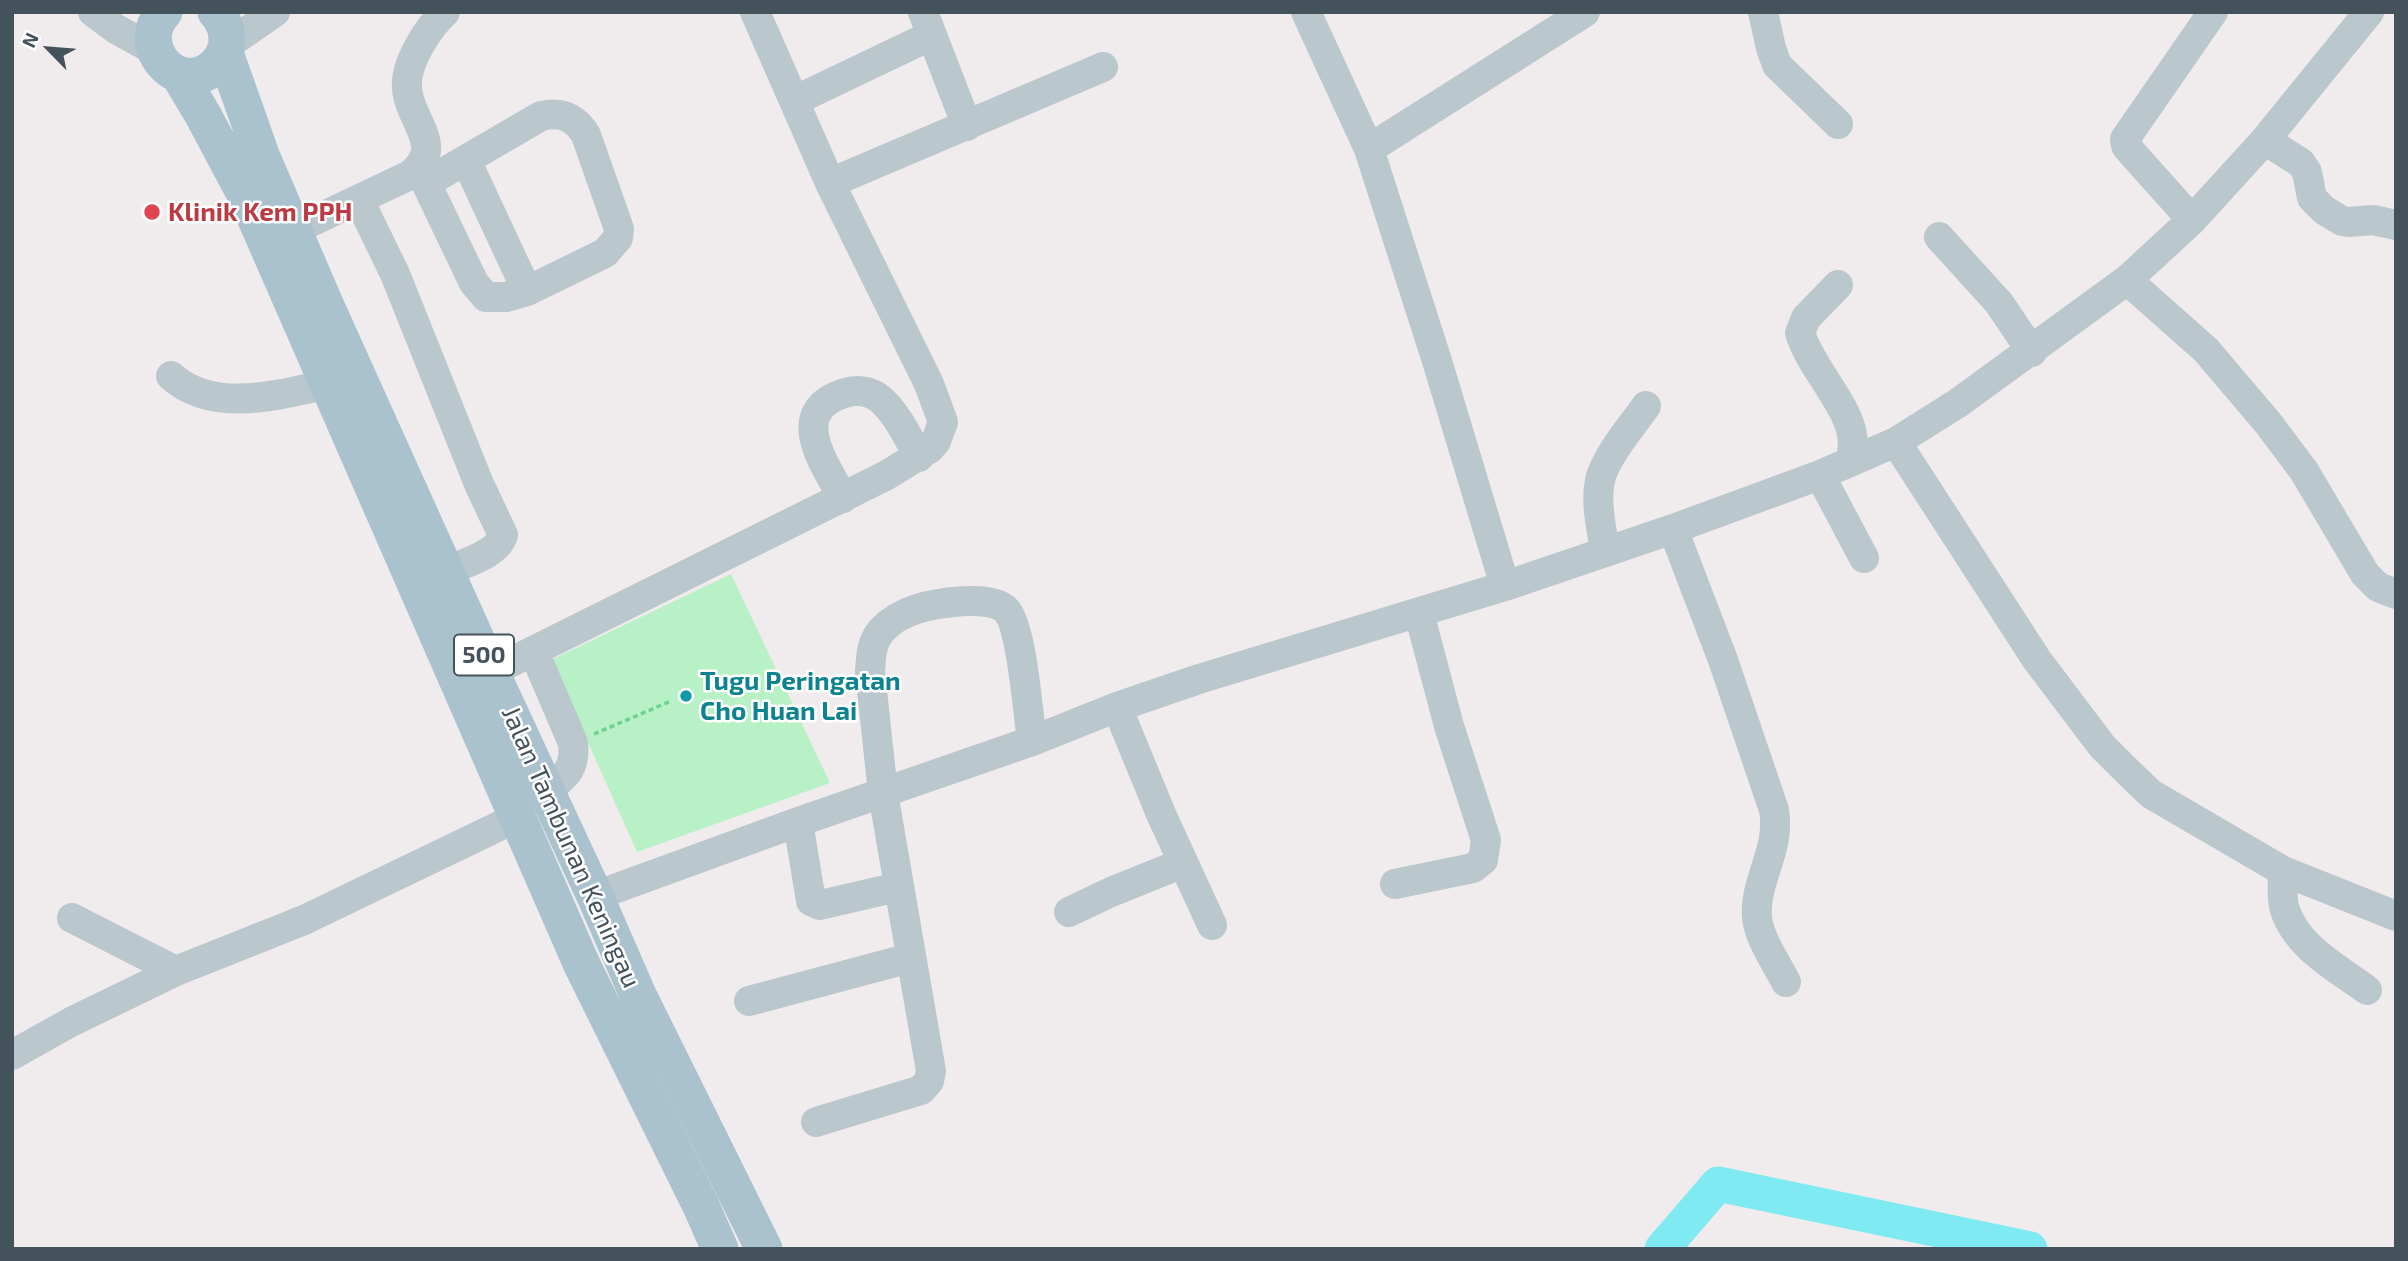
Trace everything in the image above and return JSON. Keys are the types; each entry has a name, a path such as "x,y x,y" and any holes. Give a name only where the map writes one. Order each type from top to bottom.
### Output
{"main road":[{"path":"162,32 201,75 219,62 224,28"},
{"name":"Jalan Tambunan Keningau","path":"224,28 261,155 325,304 638,995 764,1249"},
{"name":"Jalan Tambunan Keningau","path":"162,32 245,194 582,965 720,1249"}],"street":[{"path":"93,12 116,29 162,32"},
{"path":"111,12 130,16 162,32"},
{"path":"224,28 275,12"},
{"path":"294,230 410,176 422,176 466,160 541,116 553,113 572,119 586,135 619,229 618,238 605,253 527,291 493,299 478,290 422,176 427,145 409,100 407,87 412,58 445,12"},
{"path":"491,672 843,498 919,457 936,441 943,422 929,384 831,183 755,12"},
{"path":"1306,12 1369,149 1505,586"},
{"path":"1369,149 1585,12"},
{"path":"1763,12 1770,48 1777,65 1839,124"},
{"path":"2192,220 2126,146 2126,139 2213,12"},
{"path":"595,896 1199,679 1505,586 1673,530 1821,475 1896,442 2032,352 2127,280 2192,220 2265,140 2370,12"},
{"path":"794,101 928,24 967,126"},
{"path":"831,183 1103,67"},
{"path":"2265,140 2305,167 2312,198 2324,210 2342,221 2373,220 2396,225"},
{"path":"466,160 527,291"},
{"path":"359,200 394,274 479,484 503,535 491,550 447,571"},
{"path":"1939,237 1999,303 2032,352"},
{"path":"2127,280 2206,350 2268,423 2304,471 2365,574 2378,587 2396,594"},
{"path":"1838,285 1806,318 1800,328 1800,334 1849,425 1853,440 1850,463"},
{"path":"171,376 183,387 197,393 234,399 292,392 328,384"},
{"path":"843,498 814,439 815,415 825,402 852,391 863,391 879,398 889,408 919,457"},
{"path":"1605,552 1598,498 1600,479 1646,405"},
{"path":"1896,442 2037,660 2102,746 2151,794 2283,871 2396,916"},
{"path":"1821,475 1864,558"},
{"path":"1673,530 1723,660 1774,810 1775,840 1758,900 1757,915 1764,939 1786,982"},
{"path":"816,1122 909,1095 921,1090 929,1081 930,1071 883,793 871,686 871,653 881,631 895,619 934,605 978,601 992,602 1007,610 1016,630 1032,741"},
{"path":"1395,884 1473,868 1483,860 1486,850 1484,831 1449,726 1419,613"},
{"path":"534,652 573,743 575,759 569,770 547,791"},
{"path":"1117,707 1212,925"},
{"path":"12,1055 71,1022 176,971 304,920 518,817"},
{"path":"798,822 811,901 820,905 898,887"},
{"path":"1069,912 1136,881 1184,863"},
{"path":"2283,871 2284,909 2297,935 2367,990"},
{"path":"72,918 176,971"},
{"path":"749,1000 910,958"}],"path":[{"path":"573,743 671,701"}],"green space":[{"path":"731,574 830,783 637,852 551,660"}],"waterway":[{"path":"1662,1249 1718,1184 2030,1249"}],"place":[{"name":"Klinik Kem PPH","path":"152,212"},
{"name":"Tugu Peringatan Cho Huan Lai","path":"686,696"}]}
